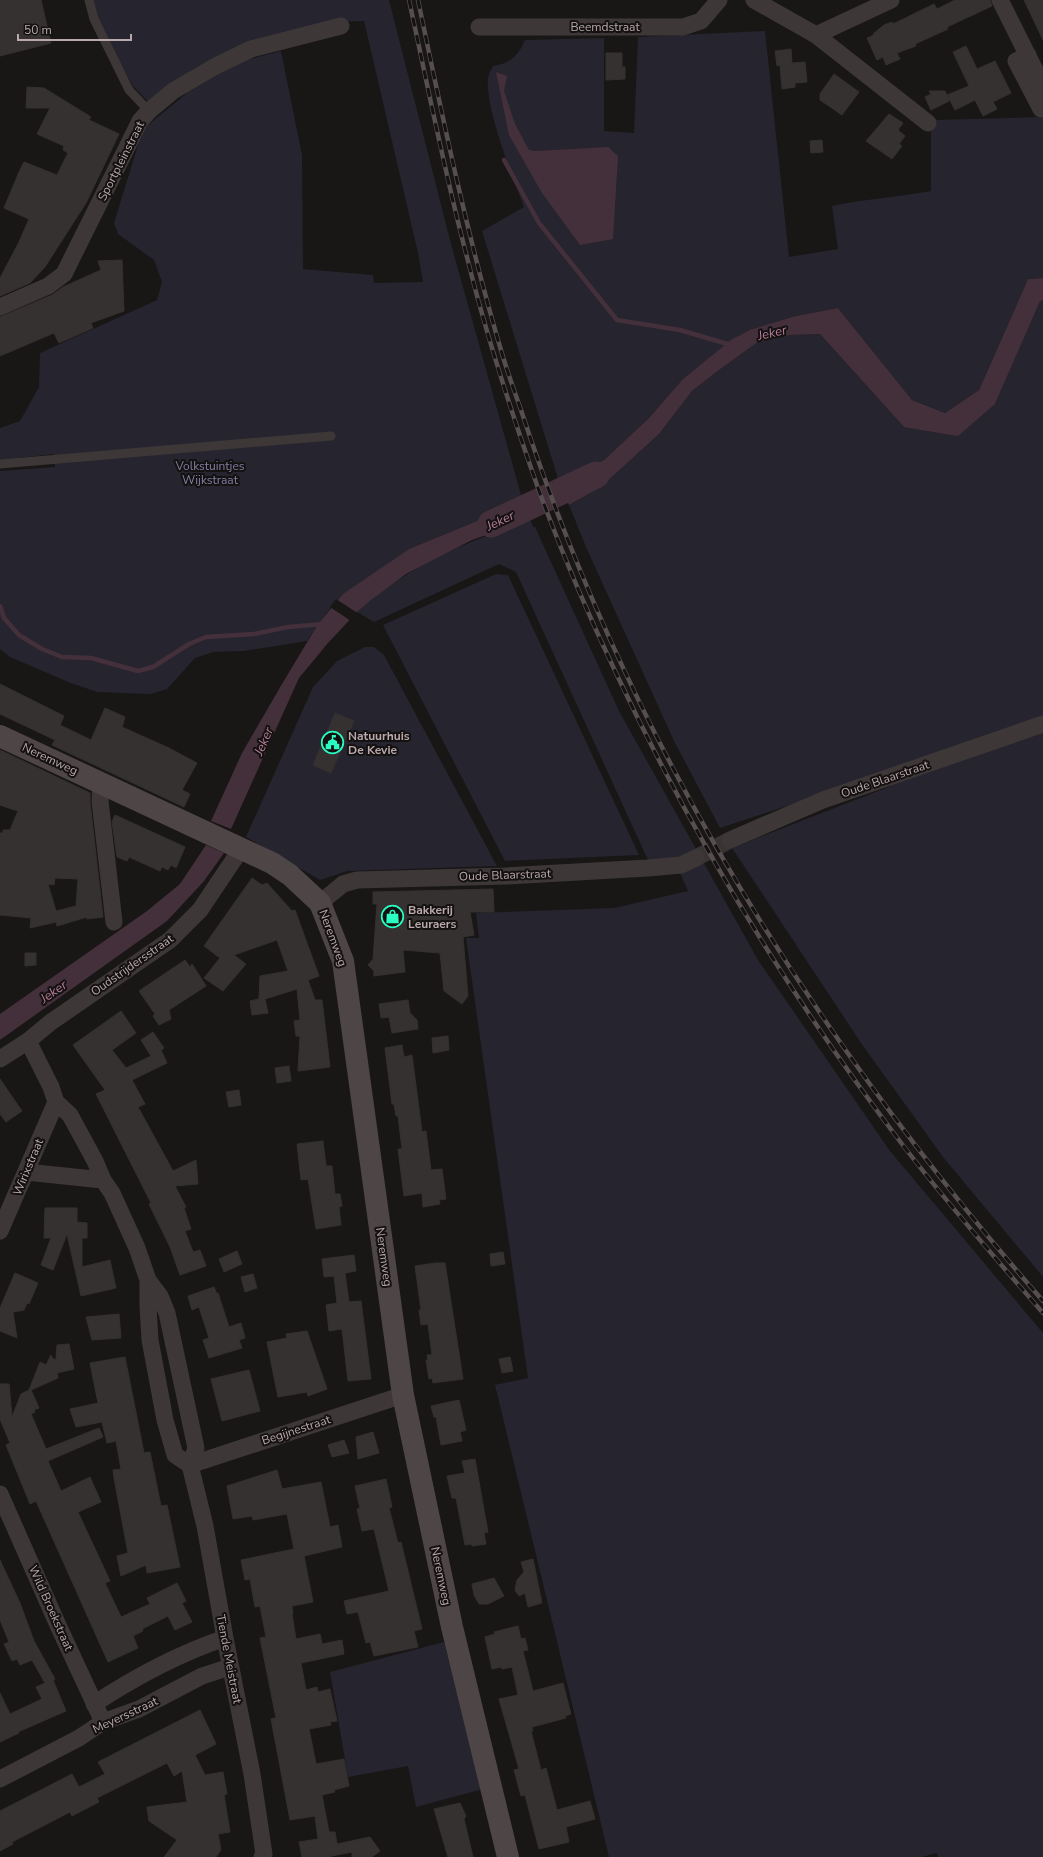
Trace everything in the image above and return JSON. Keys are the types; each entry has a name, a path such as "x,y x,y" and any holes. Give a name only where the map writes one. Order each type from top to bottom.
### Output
{"street":[{"name":"Beemdstraat","path":"479,27 683,27 701,21 719,0"},
{"path":"754,0 816,35 928,123"},
{"path":"816,35 890,0"},
{"path":"1000,0 1043,86"},
{"name":"Sportpleinstraat","path":"0,307 48,286 64,274 117,164 140,121 149,111 173,91 214,67 251,49 341,26"},
{"path":"1028,55 1016,61 1041,109 1043,108"},
{"name":"Oude Blaarstraat","path":"730,840 823,800 1043,724"},
{"name":"Neremweg","path":"0,736 272,863 290,875 320,903 343,961 403,1395 452,1627 508,1857"},
{"path":"101,782 100,802 114,922"},
{"name":"Oudstrijdersstraat","path":"0,1059 28,1041 50,1022 170,940 200,910 236,846"},
{"name":"Oude Blaarstraat","path":"320,903 343,884 357,880 506,876 648,868 680,865 696,858"},
{"path":"28,1041 52,1087 56,1102 70,1115 95,1160 103,1180 112,1193 137,1248 148,1280 160,1296 167,1313 196,1448 190,1465 175,1455 165,1420 150,1340 148,1280"},
{"name":"Wirixstraat","path":"0,1231 56,1102"},
{"path":"26,1172 103,1180"},
{"name":"Begijnestraat","path":"190,1465 403,1395"},
{"name":"Tiende Meistraat","path":"190,1465 205,1526 224,1638 252,1774 264,1856"},
{"name":"Wild Broekstraat","path":"0,1494 103,1722"},
{"name":"Meyersstraat","path":"94,1704 126,1682 194,1648 224,1638"},
{"name":"Meyersstraat","path":"0,1779 79,1738 103,1722 139,1709 202,1676 230,1667"}],"lane":[{"path":"89,0 94,19 129,90 149,111"},
{"path":"0,464 331,436"}],"green space":[{"name":"Volkstuintjes Wijkstraat","path":"90,0 389,0 451,244 523,502 409,549 335,602 307,641 244,651 213,652 195,658 167,689 151,694 97,692 68,682 10,657 0,649 0,471 55,467 54,454 0,460 0,428 20,421 39,387 40,353 157,300 162,282 154,260 118,234 114,223 139,142 147,126 188,92 217,75 250,59 281,51 302,155 303,269 373,275 374,283 423,282 418,253 364,21 336,22 272,36 149,103 133,86 95,19"},
{"path":"765,31 789,257 838,249 832,206 931,191 931,131 935,120 1043,117 1043,278 1028,279 979,390 945,413 912,400 838,308 796,316 682,380 649,418 604,460 559,482 482,231 524,207 506,160 494,120 488,86 489,74 493,66 505,63 513,58 520,50 525,40 604,38 604,131 634,133 638,37"},
{"path":"1040,300 1043,300 1043,1277 943,1157 861,1043 732,848 891,786 887,773 720,828 674,741 586,547 569,505 601,487 659,434 692,391 758,342 790,335 820,334 904,427 995,404"},
{"path":"530,519 619,711 758,960 890,1151 1043,1333 1043,1857 938,1857 937,1853 922,1857 609,1857 495,1385 528,1378 466,938 479,938 476,913 614,908 688,891 679,871 648,860 516,572 499,564 374,622 357,612 396,581 417,568 461,546"},
{"path":"496,574 508,575 639,855 505,861 383,625"},
{"path":"365,647 374,647 384,655 497,866 347,871 320,880 246,837 313,687 337,661"},
{"path":"444,1642 483,1789 416,1807 408,1766 348,1777 330,1672"}],"water":[{"path":"496,72 507,76 504,91 515,124 529,150 535,151 608,147 618,156 613,239 580,245 542,193 509,135"},
{"path":"1043,278 1043,300 1040,301 995,404 958,436 904,427 820,334 790,335 758,342 719,370 692,391 659,434 601,487 569,505 559,482 604,460 649,418 682,380 731,340 750,330 796,316 838,308 912,400 945,413 979,390 1028,279"},
{"path":"523,502 530,519 472,540 406,574 357,612 328,643 299,678 231,829 211,821 242,753 282,684 318,624 343,594 409,549"},
{"path":"206,845 224,853 204,881 167,921 0,1040 0,1014 147,911 180,884"}],"pier":[{"path":"336,599 359,614 351,621 330,607"}],"building":[{"path":"0,0 41,0 51,43 0,56"},
{"path":"955,0 990,0 992,6 947,27 948,29 915,44 916,46 897,53 900,59 886,65 883,57 877,60 867,38 874,35 873,34 884,25 892,22 893,24 934,4 937,9"},
{"path":"1024,0 1043,0 1043,40"},
{"path":"966,46 977,69 995,61 1011,93 993,102 997,109 983,116 975,100 955,110 947,95 969,86 953,52"},
{"path":"791,49 792,63 805,62 807,82 795,83 795,87 782,89 780,65 777,66 775,51"},
{"path":"606,53 622,53 622,67 625,67 625,79 606,80"},
{"path":"834,74 859,92 842,115 820,100 820,94"},
{"path":"27,87 44,88 91,117 89,120 119,134 86,203 45,267 30,283 0,296 0,278 29,219 4,208 19,172 24,162 57,175 68,153 63,150 64,146 37,134 50,108 26,108"},
{"path":"929,91 945,91 949,101 931,110 925,97 931,94"},
{"path":"889,114 903,123 898,130 905,136 899,144 902,146 892,159 866,141"},
{"path":"822,140 823,152 811,153 810,141"},
{"path":"122,260 124,311 91,323 93,328 59,343 54,333 0,356 0,317 52,295 63,287 101,270 98,261"},
{"path":"0,684 64,716 60,725 91,740 105,708 125,717 122,727 169,748 197,763 182,790 190,794 184,807 52,745 55,740 0,714"},
{"name":"Natuurhuis De Kevie","path":"335,713 354,721 331,773 313,765"},
{"path":"0,750 90,793 103,917 87,919 87,917 57,926 56,922 30,928 31,918 0,915 0,833 3,833 3,830 10,830 18,811 0,805","holes":["55,878 78,879 76,906 56,911 48,884 54,885"]},
{"path":"115,815 185,847 176,868 171,865 168,870 162,867 160,871 129,857 127,861 117,857 112,822"},
{"path":"252,878 262,885 267,883 292,911 295,910 319,976 308,980 315,1000 322,1000 330,1067 298,1071 300,1036 296,1036 294,1021 300,1020 297,989 265,999 268,1013 252,1015 250,1001 259,999 260,976 288,971 277,940 234,955 246,964 223,991 204,978 220,958 204,946"},
{"path":"493,889 494,912 470,912 474,935 463,937 468,996 462,1004 444,991 440,953 403,950 405,972 374,976 374,971 368,965 373,959 377,904 373,904 373,892"},
{"path":"25,953 36,953 36,965 25,966"},
{"path":"185,960 190,967 192,964 206,986 169,1010 171,1019 159,1025 153,1016 155,1014 139,991"},
{"path":"408,1000 410,1013 417,1020 418,1029 392,1033 389,1017 381,1018 379,1004"},
{"path":"121,1011 136,1033 112,1050 126,1068 151,1056 141,1040 153,1032 164,1048 161,1050 167,1063 132,1080 145,1104 138,1107 173,1171 196,1160 198,1184 175,1186 186,1207 184,1208 191,1229 185,1231 193,1252 200,1250 206,1266 180,1275 170,1247 149,1204 151,1203 96,1094 105,1090 73,1045"},
{"path":"448,1036 449,1050 433,1053 432,1038"},
{"path":"402,1045 404,1057 412,1055 422,1132 426,1131 431,1170 442,1169 446,1199 439,1200 440,1204 423,1207 422,1193 404,1196 398,1149 402,1149 398,1116 396,1116 394,1104 392,1104 385,1048"},
{"path":"289,1066 291,1081 277,1083 275,1068"},
{"path":"0,1079 22,1111 6,1122 0,1114"},
{"path":"239,1090 241,1105 229,1107 226,1092"},
{"path":"323,1141 326,1166 332,1166 335,1194 340,1194 342,1206 339,1207 341,1225 316,1229 308,1179 301,1180 297,1144"},
{"path":"45,1208 77,1208 77,1222 87,1223 87,1238 82,1238 82,1267 110,1260 116,1288 81,1296 67,1234 53,1270 41,1265 51,1238 44,1238"},
{"path":"237,1251 242,1264 224,1272 219,1259"},
{"path":"503,1252 505,1264 491,1266 490,1254"},
{"path":"354,1255 356,1271 345,1273 349,1302 361,1301 371,1379 348,1381 342,1329 329,1331 326,1305 337,1303 334,1276 324,1277 322,1259"},
{"path":"445,1263 463,1379 433,1383 432,1378 429,1379 426,1360 428,1360 427,1355 432,1355 428,1324 421,1325 419,1310 421,1310 415,1266"},
{"path":"15,1273 38,1283 29,1304 27,1303 24,1310 13,1312 17,1338 0,1331 0,1308"},
{"path":"253,1274 257,1288 245,1292 241,1277"},
{"path":"214,1287 217,1294 218,1293 229,1327 241,1323 245,1338 239,1340 242,1348 209,1358 203,1340 209,1338 199,1307 192,1310 188,1296"},
{"path":"119,1314 121,1338 92,1340 86,1317"},
{"path":"307,1331 327,1389 308,1396 307,1392 278,1397 267,1342 287,1338 286,1334"},
{"path":"69,1344 74,1369 57,1373 58,1378 31,1390 39,1408 34,1410 35,1412 31,1414 46,1449 99,1428 103,1437 48,1461 61,1491 90,1477 101,1502 78,1512 110,1581 105,1583 121,1617 150,1604 147,1598 177,1583 186,1601 182,1603 192,1622 175,1630 168,1616 142,1629 143,1631 133,1636 138,1648 108,1662 36,1501 30,1504 6,1445 10,1443 0,1419 0,1384 9,1384 12,1417 21,1394 29,1390 40,1362 46,1365 51,1355 52,1358 56,1360 57,1345"},
{"path":"125,1357 144,1453 150,1452 161,1506 167,1505 180,1567 147,1573 146,1565 121,1576 117,1556 128,1553 113,1470 121,1469 116,1441 107,1443 102,1422 76,1427 70,1409 98,1403 90,1363"},
{"path":"510,1357 513,1371 502,1373 499,1359"},
{"path":"249,1370 260,1411 222,1421 211,1379"},
{"path":"459,1400 466,1430 460,1432 462,1441 441,1445 436,1417 434,1417 431,1406"},
{"path":"373,1432 379,1453 358,1459 356,1437"},
{"path":"344,1440 349,1453 332,1457 328,1445"},
{"path":"475,1459 488,1532 484,1533 486,1544 472,1546 472,1544 465,1545 456,1498 452,1498 447,1476 465,1473 462,1461"},
{"path":"277,1470 282,1489 321,1482 330,1527 338,1525 342,1547 304,1556 313,1602 292,1606 292,1614 296,1639 320,1634 322,1644 342,1640 344,1654 301,1663 306,1690 317,1687 318,1692 330,1689 337,1721 330,1722 331,1725 309,1729 316,1764 344,1759 349,1786 334,1790 335,1792 322,1795 329,1832 335,1832 337,1844 370,1837 380,1851 372,1857 352,1857 352,1852 327,1857 302,1857 299,1842 318,1839 315,1816 290,1820 271,1719 276,1718 260,1638 266,1637 260,1606 255,1607 250,1579 245,1580 241,1560 294,1549 287,1514 253,1520 252,1516 233,1519 227,1486"},
{"path":"386,1479 392,1507 389,1508 398,1543 401,1542 422,1629 414,1631 418,1647 374,1656 370,1642 366,1643 358,1612 347,1614 344,1601 389,1591 374,1529 362,1531 357,1509 360,1508 355,1486"},
{"path":"533,1559 542,1603 528,1607 525,1593 519,1596 515,1590 517,1580 524,1572 521,1562"},
{"path":"0,1560 20,1603 34,1641 55,1679 53,1680 66,1711 18,1732 19,1733 0,1742 0,1693 10,1714 42,1699 36,1687 45,1683 32,1660 20,1665 17,1659 12,1661 4,1644 9,1642 0,1620"},
{"path":"494,1578 504,1596 488,1604 479,1604 474,1595 472,1584"},
{"path":"518,1626 521,1639 525,1638 528,1650 523,1651 533,1691 563,1683 571,1714 565,1716 566,1718 532,1727 533,1731 531,1731 541,1770 546,1768 557,1810 590,1801 595,1819 566,1827 569,1842 539,1849 525,1795 521,1796 514,1770 519,1769 499,1699 518,1695 512,1667 492,1669 485,1637 495,1634 494,1632"},
{"path":"200,1710 216,1744 195,1755 205,1775 223,1772 227,1794 224,1795 230,1832 218,1834 221,1850 216,1857 164,1857 177,1840 149,1821 147,1807 187,1802 182,1771 174,1776 167,1763 97,1798 99,1802 72,1816 70,1812 12,1842 13,1844 0,1851 0,1811 72,1774 79,1787 105,1774 98,1762"},
{"path":"460,1803 466,1816 464,1819 473,1857 448,1857 434,1809"}],"waterway":[{"path":"504,160 539,223 617,320 680,330 731,345"},
{"name":"Jeker","path":"491,524 596,475"},
{"path":"0,606 4,618 19,635 42,649 62,657 91,658 138,671 153,667 189,644 206,637 254,634 288,627 323,624"}],"tunnel":[{"path":"696,858 730,840"}],"railway":[{"path":"409,0 444,164 475,290 500,376 528,460 565,558 616,673 646,736 712,858 748,918 823,1035 905,1148 973,1232 1043,1313"},
{"path":"418,0 467,224 503,357 529,434 573,553 624,669 681,783 743,893 811,1000 884,1103 961,1204 1043,1301"}],"place":[{"name":"Natuurhuis De Kevie","path":"333,743"},
{"name":"Bakkerij Leuraers","path":"393,917"}]}
